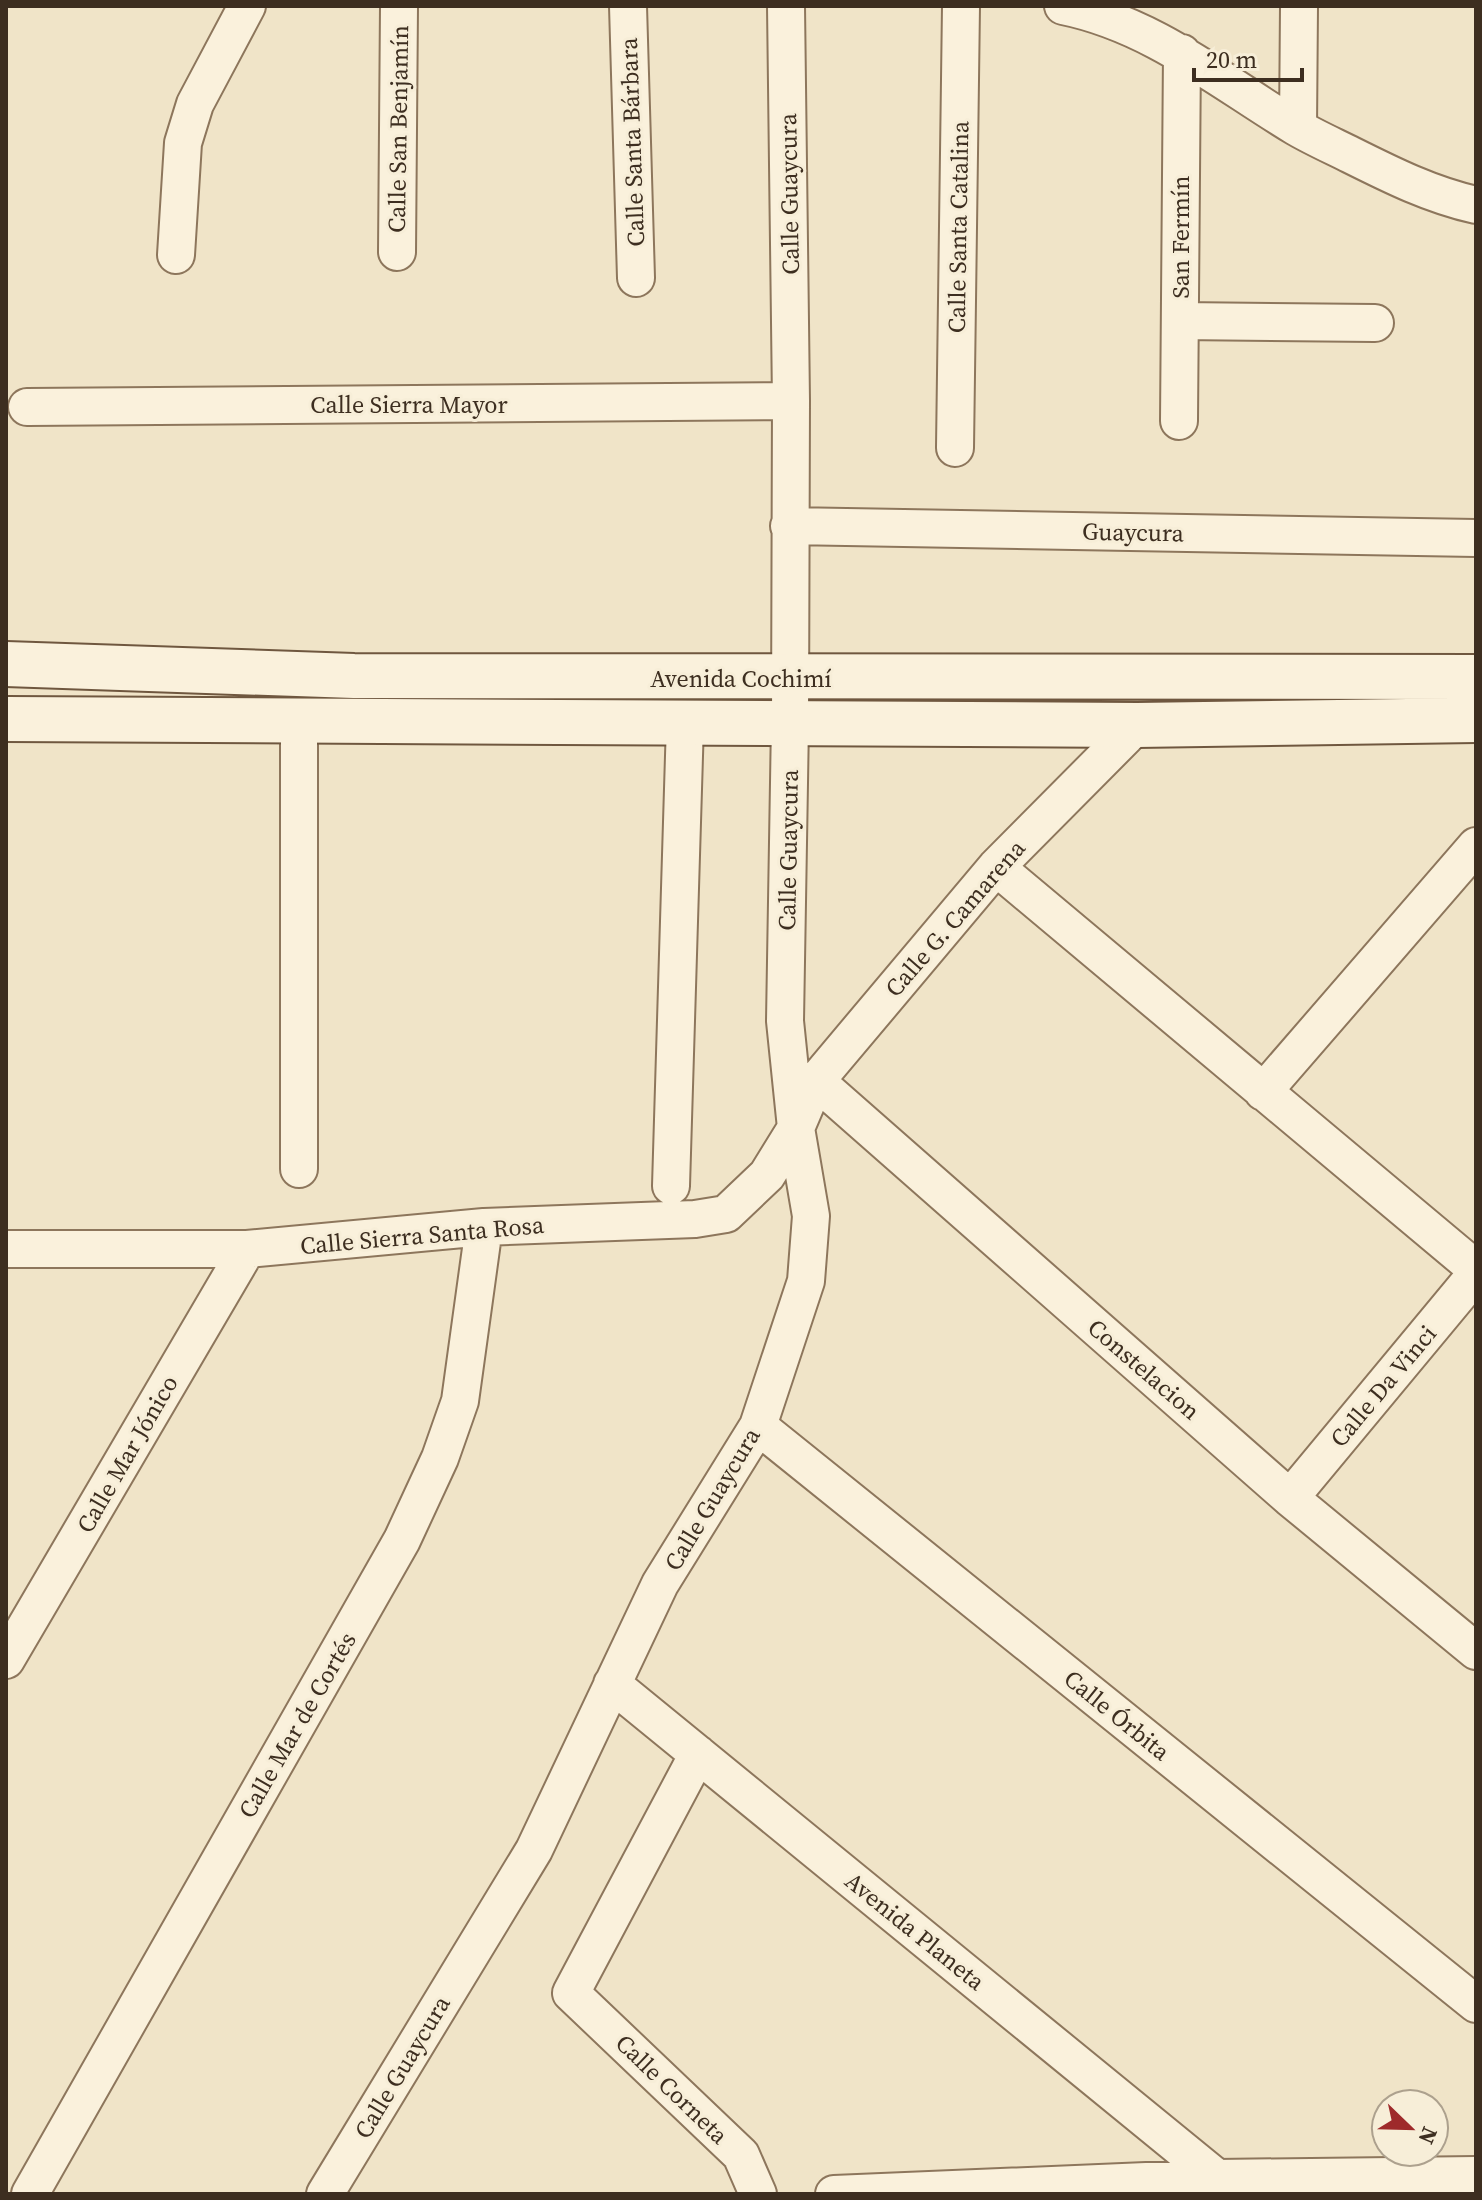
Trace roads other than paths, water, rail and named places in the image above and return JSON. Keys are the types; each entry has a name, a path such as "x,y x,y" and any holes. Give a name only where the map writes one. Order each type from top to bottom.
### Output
{"street":[{"path":"176,255 183,143 195,104 247,6"},
{"name":"Calle San Benjamín","path":"397,252 399,6"},
{"name":"Calle Santa Bárbara","path":"628,6 636,278"},
{"name":"Calle Guaycura","path":"325,2194 534,1850 660,1584 758,1426 806,1281 811,1216 796,1128 785,1021 791,678 786,6"},
{"name":"Calle Santa Catalina","path":"955,448 961,6"},
{"path":"1063,6 1134,28 1182,53 1298,128 1396,178 1449,199 1476,205"},
{"path":"1298,128 1299,6"},
{"name":"San Fermín","path":"1179,421 1182,53"},
{"path":"1180,321 1375,323"},
{"name":"Calle Sierra Mayor","path":"27,407 791,401"},
{"name":"Guaycura","path":"789,526 1476,538"},
{"name":"Avenida Cochimí","path":"6,664 354,676 1476,677"},
{"name":"Avenida Cochimí","path":"6,719 1137,725 1476,720"},
{"path":"299,721 299,1169"},
{"path":"671,1186 685,723"},
{"name":"Calle G. Camarena","path":"796,1128 816,1081 996,867 1137,725"},
{"path":"1263,1092 1476,846"},
{"path":"996,867 1476,1272"},
{"name":"Constelacion","path":"816,1081 1290,1498 1476,1651"},
{"name":"Calle Sierra Santa Rosa","path":"6,1249 247,1249 484,1227 695,1219 726,1214 767,1175 796,1128"},
{"name":"Calle Mar de Cortés","path":"30,2194 408,1526 440,1458 460,1401 484,1227"},
{"name":"Calle Mar Jónico","path":"6,1660 247,1249"},
{"name":"Calle Da Vinci","path":"1290,1498 1476,1272"},
{"name":"Calle Órbita","path":"758,1426 1476,2004"},
{"name":"Avenida Planeta","path":"612,1684 1217,2178"},
{"name":"Calle Corneta","path":"698,1754 571,1993 741,2155 758,2194"},
{"path":"834,2194 1217,2178 1476,2175"}]}
